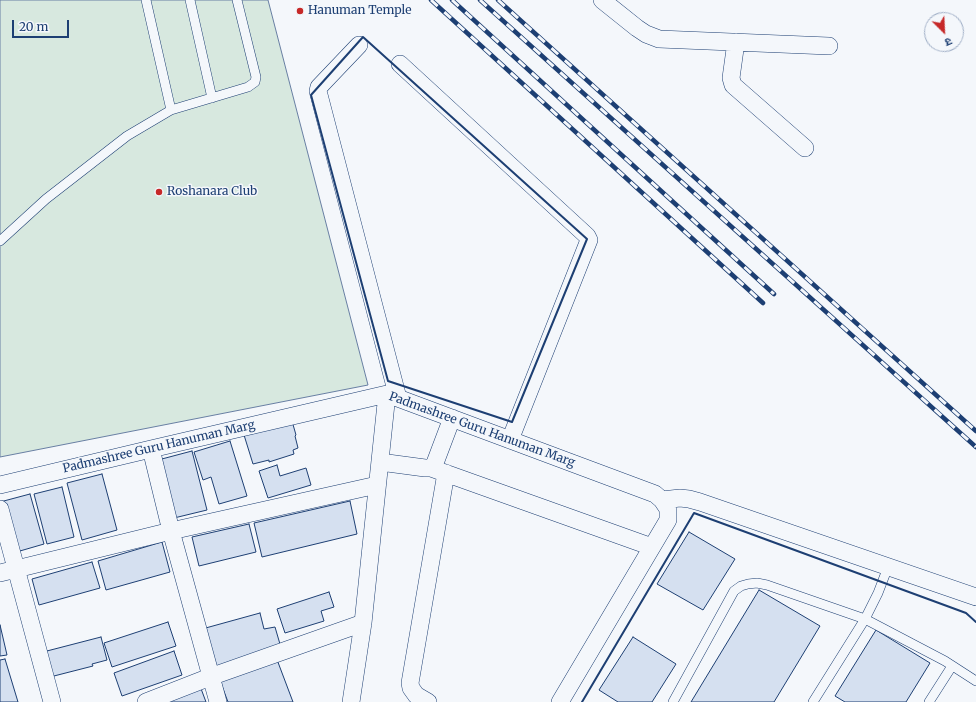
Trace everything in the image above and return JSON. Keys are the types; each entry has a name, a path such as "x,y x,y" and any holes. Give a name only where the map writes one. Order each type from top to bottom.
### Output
{"street":[{"path":"602,0 637,28 646,34 659,39 829,46"},
{"path":"736,42 731,78 733,85 805,148"},
{"path":"351,702 362,623 380,462 392,396 318,91 319,87 359,46"},
{"path":"400,64 587,236 589,240 510,440"},
{"name":"Padmashree Guru Hanuman Marg","path":"0,485 150,449 392,396 655,494 662,500"},
{"path":"428,702 416,695 411,688 410,683 438,471 435,464 452,418"},
{"path":"150,449 210,677 218,702"},
{"path":"380,462 438,471 652,547"},
{"path":"0,573 171,531 377,485"},
{"path":"560,702 668,520 668,509 662,500 680,498 700,502 976,597"},
{"path":"0,509 52,702"},
{"path":"146,702 210,677 362,623"}],"lane":[{"path":"146,0 171,110"},
{"path":"190,0 212,98"},
{"path":"0,241 46,199 127,136 171,110 248,88 255,82 256,77 237,0"},
{"path":"813,702 865,620 888,567"},
{"path":"673,702 734,591 741,586 757,583 768,585 865,620 952,666 976,681"},
{"path":"929,702 952,666"}],"shaded area":[{"name":"Roshanara Club","path":"0,0 268,0 368,385 0,457"}],"building":[{"path":"292,421 298,448 293,450 294,454 269,462 269,460 253,464 244,435"},
{"path":"230,441 247,496 219,504 211,477 203,480 194,452"},
{"path":"192,451 207,510 174,518 158,460"},
{"path":"277,465 280,476 306,468 311,485 268,498 259,471"},
{"path":"102,474 117,530 82,540 67,483"},
{"path":"62,487 74,537 47,544 34,494"},
{"path":"30,494 44,544 13,553 0,502"},
{"path":"350,501 357,534 262,557 254,523"},
{"path":"249,524 256,552 199,566 192,537"},
{"path":"689,532 735,559 703,610 657,584"},
{"path":"162,542 170,572 106,590 98,561"},
{"path":"92,562 100,588 39,605 32,579"},
{"path":"759,590 820,626 774,702 691,702"},
{"path":"329,592 334,607 321,611 324,621 285,633 277,609"},
{"path":"260,613 264,629 275,627 282,651 213,670 202,629"},
{"path":"168,622 176,646 112,667 104,643"},
{"path":"0,625 7,655 0,656"},
{"path":"876,630 930,663 906,702 845,702 835,696"},
{"path":"101,637 107,660 92,664 93,666 50,677 43,652"},
{"path":"633,637 676,664 652,702 618,702 599,690"},
{"path":"174,651 182,675 122,696 114,673"},
{"path":"276,657 293,702 228,702 219,678"},
{"path":"5,659 18,702 0,702 0,660"},
{"path":"200,686 206,702 161,702"}],"railway":[{"path":"431,0 763,303"},
{"path":"452,0 774,294"},
{"path":"480,0 976,447"},
{"path":"498,0 976,431"}],"wall":[{"path":"363,37 587,239 512,422 388,381 311,95 363,37"},
{"path":"582,702 694,513 966,613 976,622"}],"place":[{"name":"Hanuman Temple","path":"300,11"},
{"name":"Roshanara Club","path":"159,192"}]}
